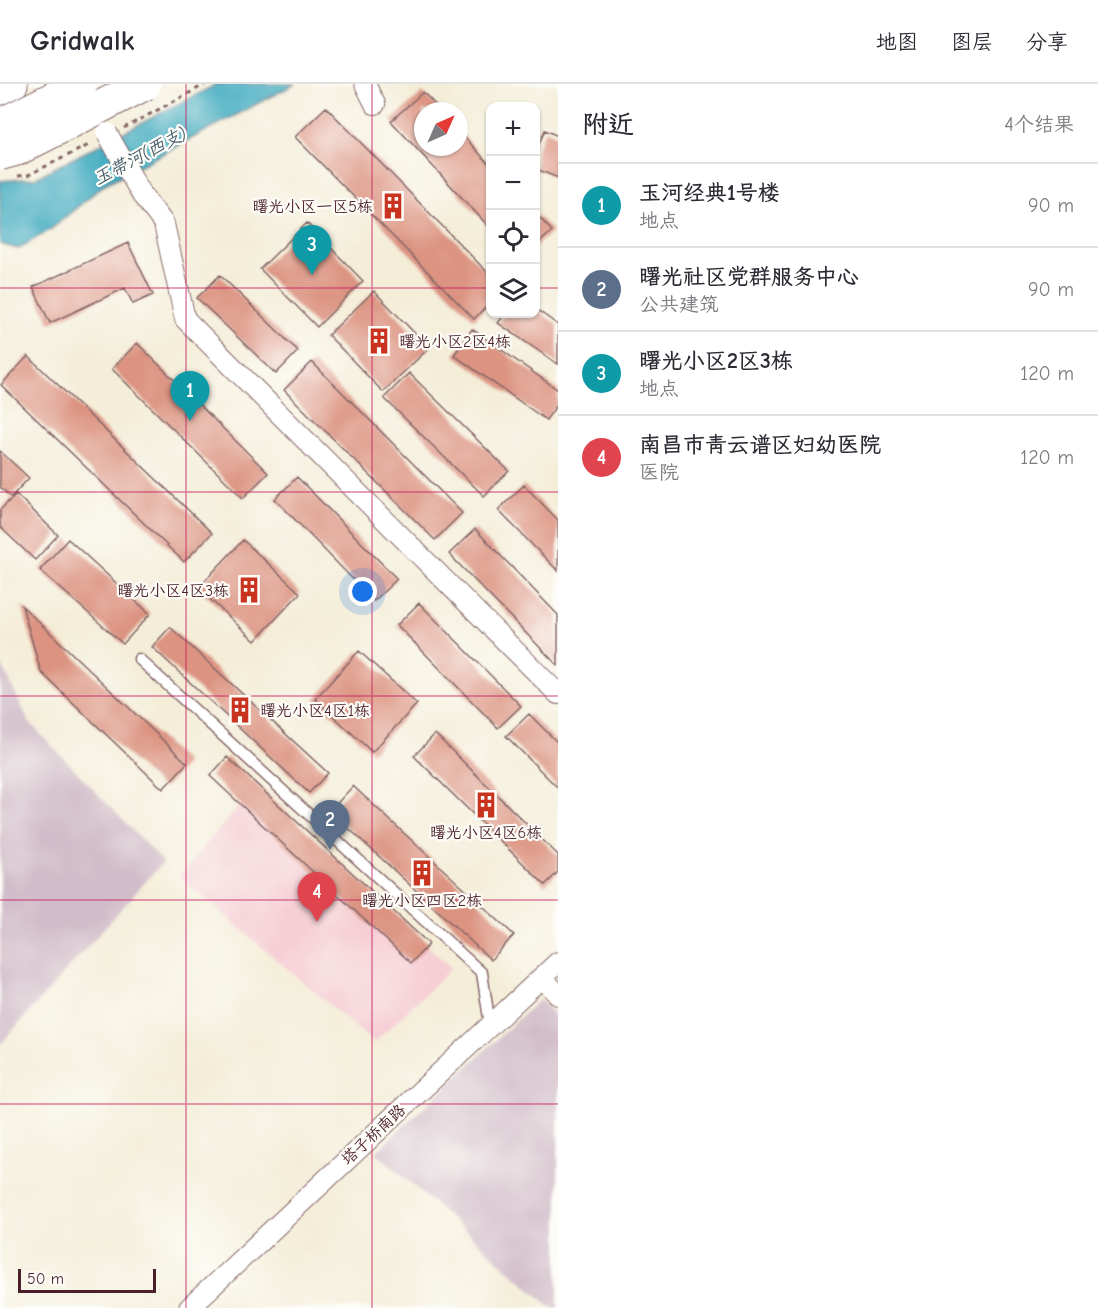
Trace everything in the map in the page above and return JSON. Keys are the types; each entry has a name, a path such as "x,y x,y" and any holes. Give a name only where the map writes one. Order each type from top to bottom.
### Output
{"highway":[{"path":"0,90 11,84"}],"main road":[{"path":"0,126 79,84"},
{"path":"0,154 18,149 145,84"}],"street":[{"path":"79,84 142,195 164,224 185,319 558,694"},
{"path":"364,84 375,104"},
{"name":"塔子桥南路","path":"189,1308 558,962"},
{"path":"542,977 558,995"}],"lane":[{"path":"139,659 482,973 490,1025"}],"shaded area":[{"path":"0,661 29,722 163,862 0,1045"},
{"path":"254,789 452,968 374,1043 179,876"},
{"path":"540,999 558,1019 558,1308 552,1308 376,1152"}],"water":[{"name":"玉带河(西支)","path":"217,84 295,84 105,184 50,230 18,249 0,244 0,181 35,178"}],"building":[{"path":"423,92 432,102 414,102 414,146 391,121"},
{"name":"曙光小区一区5栋","path":"326,107 486,271 486,307 474,319 295,137"},
{"path":"545,130 558,136 558,178 540,171 540,142"},
{"path":"468,141 486,161 486,224 423,156 468,156"},
{"path":"540,218 552,231 540,242"},
{"path":"307,223 363,281 317,327 260,269"},
{"path":"128,243 153,295 133,304 125,288 50,323 33,287"},
{"path":"220,275 298,351 276,374 197,298"},
{"name":"曙光小区2区4栋","path":"374,291 429,348 383,392 328,335"},
{"path":"540,312 558,325 558,364 498,323 502,318 540,318"},
{"path":"472,329 558,390 558,403 546,420 454,355"},
{"path":"137,343 268,473 243,498 112,369"},
{"path":"28,356 212,533 184,562 1,385"},
{"path":"312,362 462,513 435,540 284,390"},
{"path":"409,373 509,471 484,496 384,398"},
{"path":"0,451 29,478 11,497 0,487"},
{"path":"297,477 397,579 374,601 275,499"},
{"path":"524,485 558,520 558,571 498,510"},
{"path":"16,494 58,535 35,560 0,527 0,510"},
{"path":"475,529 558,615 558,666 449,554"},
{"path":"68,539 150,614 123,644 40,570"},
{"name":"曙光小区4区3栋","path":"243,540 300,593 255,641 198,588"},
{"path":"419,603 521,706 498,728 397,625"},
{"path":"22,606 187,763 163,789 41,672"},
{"name":"曙光小区4区1栋","path":"170,627 328,773 309,793 152,647"},
{"path":"359,651 417,704 372,752 315,699"},
{"path":"529,714 558,743 558,788 506,736"},
{"name":"曙光小区4区6栋","path":"435,734 558,855 558,872 545,885 414,756"},
{"path":"227,757 429,944 411,963 210,776"},
{"name":"曙光小区四区2栋","path":"353,786 514,935 491,960 330,811"}],"place":[{"name":"曙光小区一区5栋","path":"393,206"},
{"name":"曙光小区2区3栋","path":"312,275"},
{"name":"曙光小区2区4栋","path":"379,341"},
{"name":"玉河经典1号楼","path":"190,421"},
{"name":"曙光小区4区3栋","path":"249,590"},
{"name":"曙光小区4区1栋","path":"240,710"},
{"name":"曙光小区4区6栋","path":"486,805"},
{"name":"曙光社区党群服务中心","path":"330,850"},
{"name":"曙光小区四区2栋","path":"422,873"},
{"name":"南昌市青云谱区妇幼医院","path":"317,922"}]}
